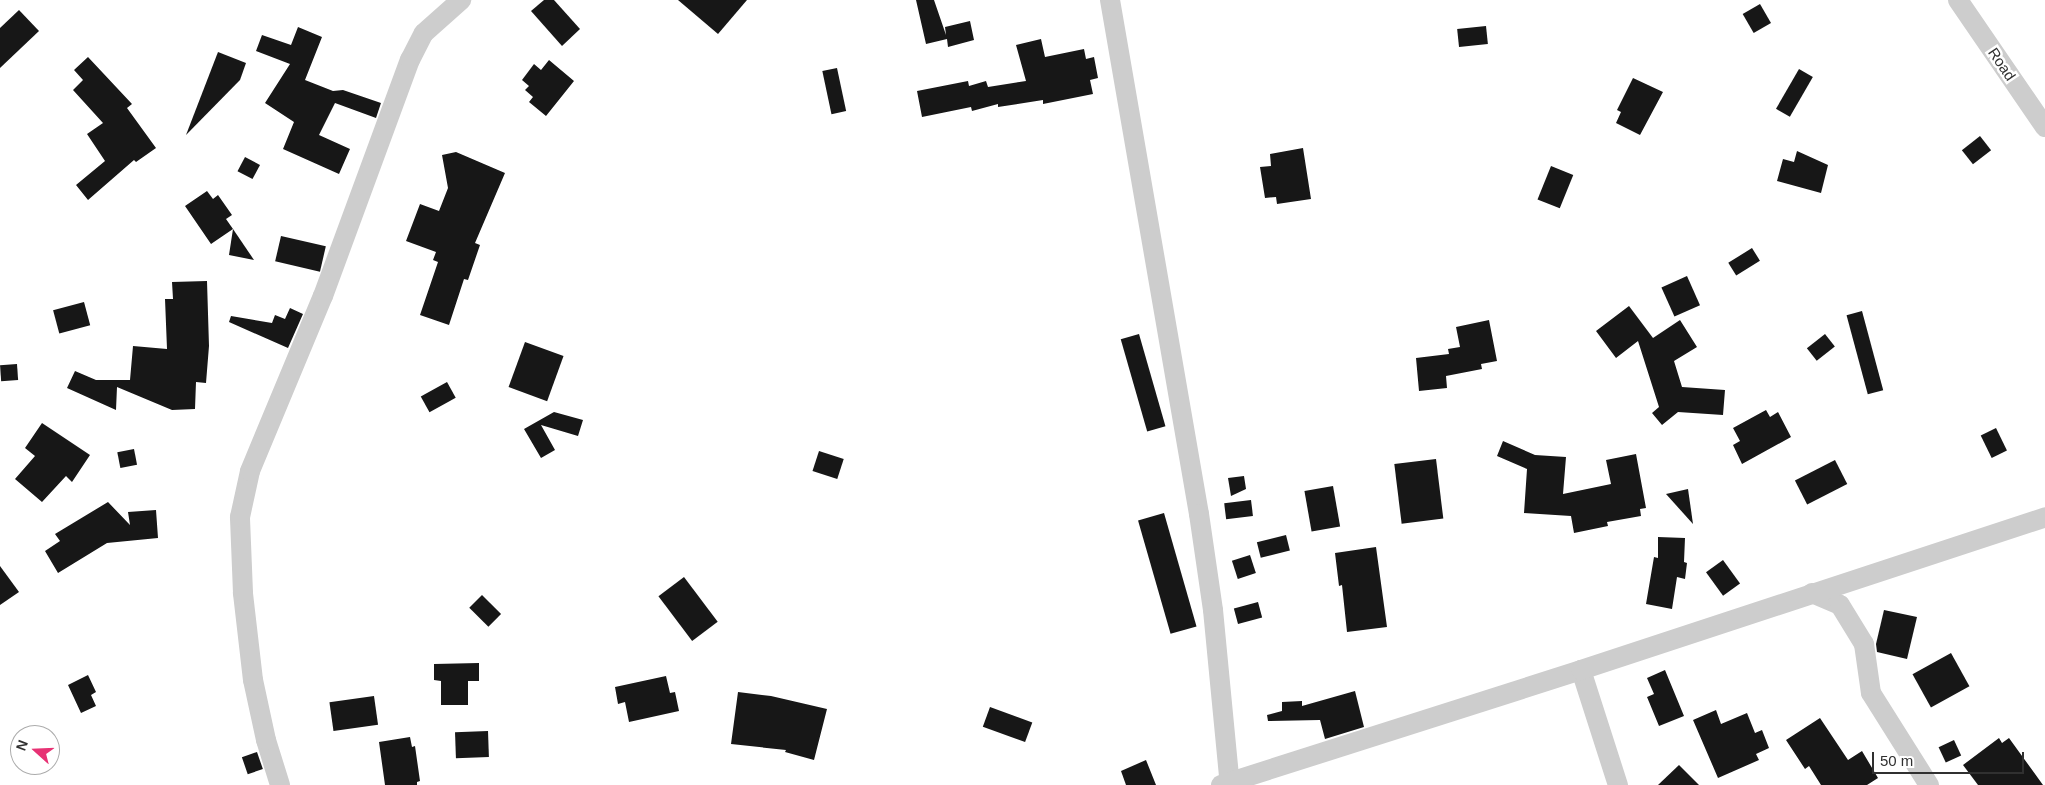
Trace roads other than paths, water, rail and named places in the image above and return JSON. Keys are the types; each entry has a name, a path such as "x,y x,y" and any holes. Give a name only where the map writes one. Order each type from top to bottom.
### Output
{"street":[{"path":"280,785 266,740 253,680 243,593 240,517 250,471 323,296 410,60 424,34 461,0"},
{"path":"1110,0 1200,519 1213,610 1227,784 2045,517"},
{"name":"Road","path":"1958,0 2045,127"},
{"path":"1812,593 1840,605 1864,644 1871,693 1929,785"},
{"path":"1580,670 1618,785"}]}
